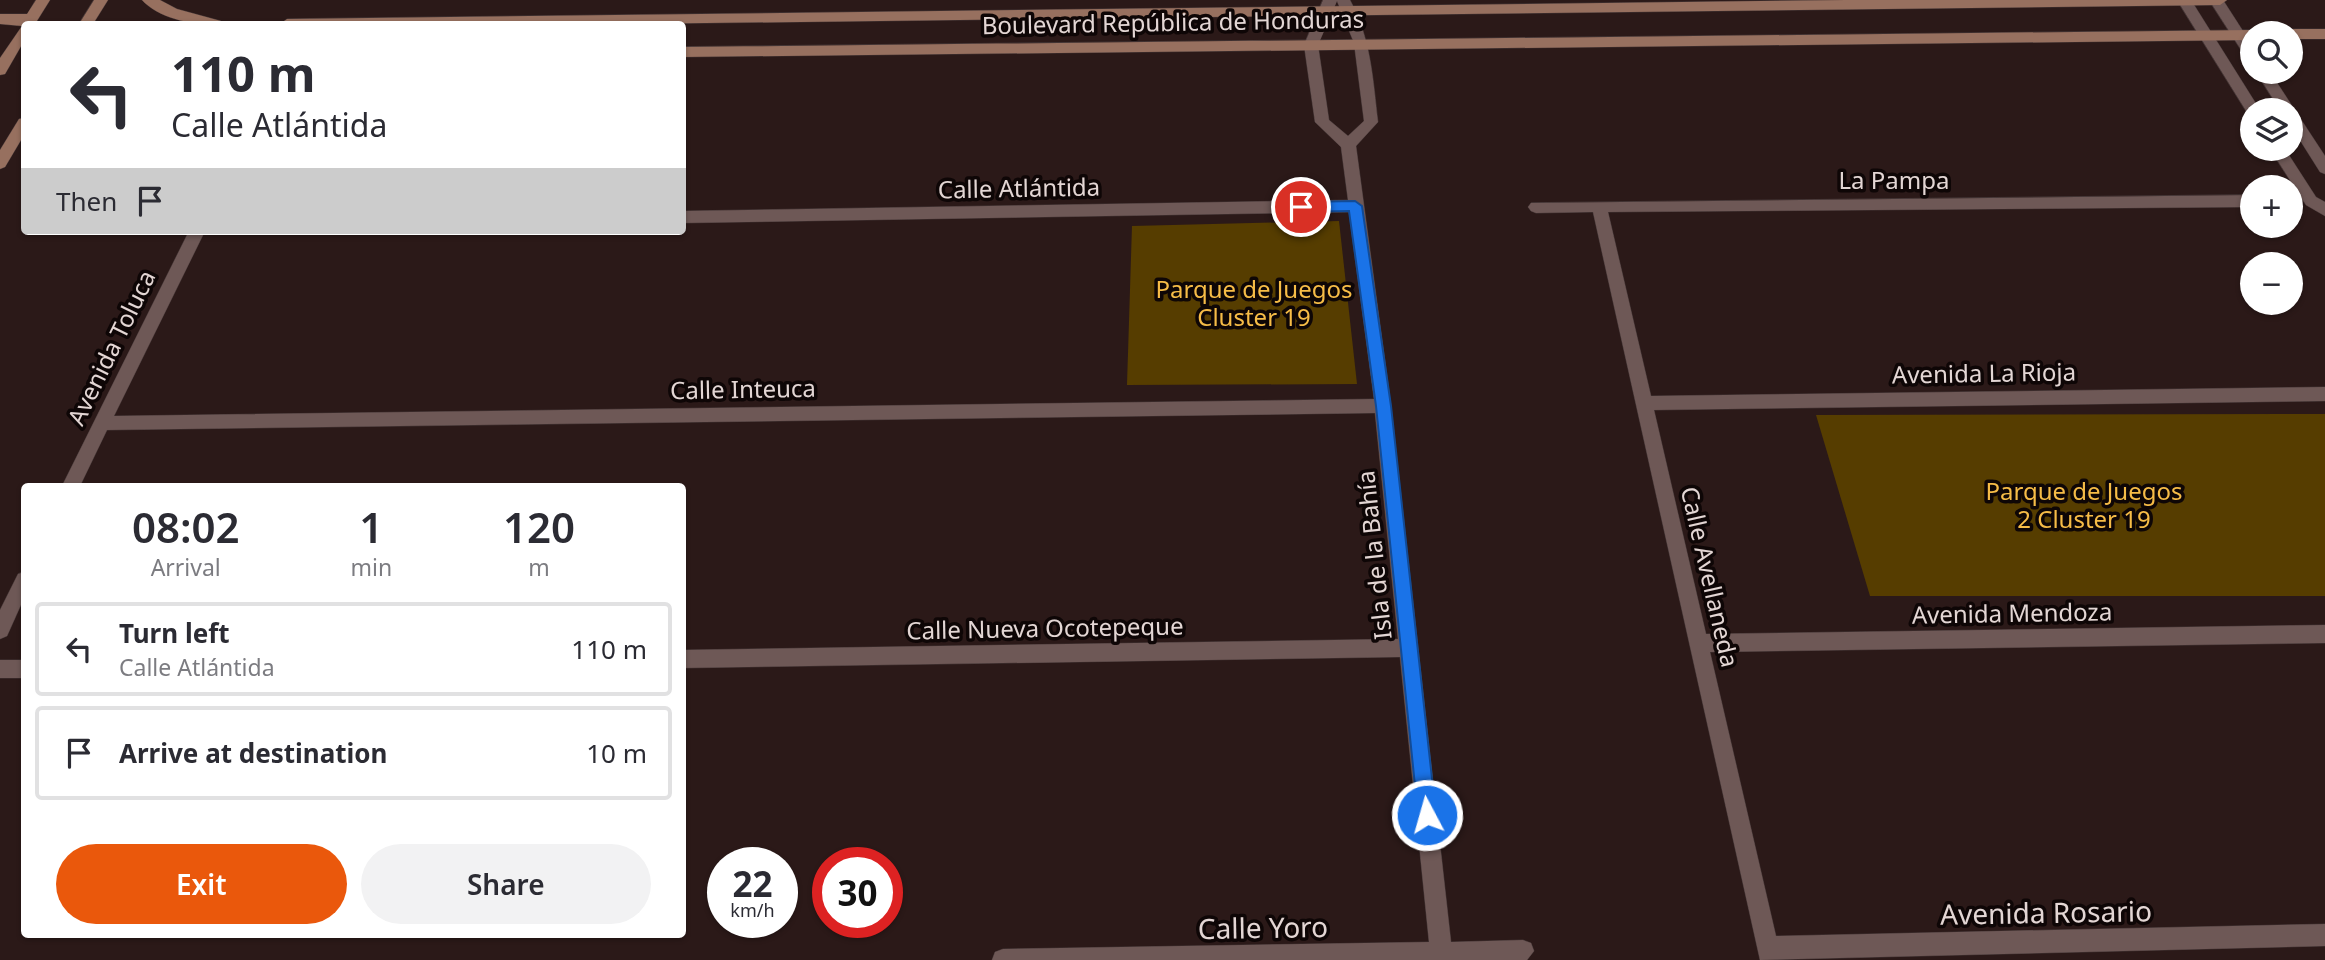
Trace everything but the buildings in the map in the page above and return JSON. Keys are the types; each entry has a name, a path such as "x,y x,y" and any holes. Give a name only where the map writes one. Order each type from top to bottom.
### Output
{"street":[{"path":"30,21 43,0"},
{"path":"88,21 101,0"},
{"path":"149,0 173,13 204,21"},
{"path":"2185,0 2246,98"},
{"path":"2218,0 2240,29"},
{"name":"Boulevard República de Honduras","path":"452,21 1326,5 2218,0"},
{"path":"1326,5 1311,45 1322,122 1348,145 1371,122 1360,43 1347,6"},
{"path":"0,19 21,23"},
{"path":"2303,34 2325,34"},
{"name":"Boulevard República de Honduras","path":"686,52 2240,35"},
{"path":"0,70 15,51"},
{"path":"0,163 21,128"},
{"path":"2303,134 2325,168"},
{"name":"Isla de la Bahía","path":"1348,145 1384,406 1442,957"},
{"path":"2286,161 2325,210"},
{"name":"La Pampa","path":"1536,207 2240,201"},
{"name":"Calle Atlántida","path":"686,217 1355,206"},
{"name":"Calle Avellaneda","path":"1599,206 1769,954"},
{"name":"Avenida Toluca","path":"72,483 195,235"},
{"name":"Avenida La Rioja","path":"1645,403 2325,394"},
{"name":"Calle Inteuca","path":"102,423 1384,406"},
{"path":"0,629 21,586"},
{"name":"Avenida Mendoza","path":"1699,643 2325,634"},
{"name":"Calle Nueva Ocotepeque","path":"686,659 1409,648"},
{"path":"0,669 21,669"},
{"name":"Avenida Rosario","path":"1769,954 2325,935"},
{"name":"Calle Yoro","path":"1003,960 1442,957 1523,951"}],"green space":[{"name":"Parque de Juegos Cluster 19","path":"1339,221 1357,384 1127,385 1132,226"},
{"name":"Parque de Juegos 2 Cluster 19","path":"2325,414 2325,596 1870,596 1816,415"}],"route":[{"path":"1301,207 1355,206 1384,406 1427,815"}]}
